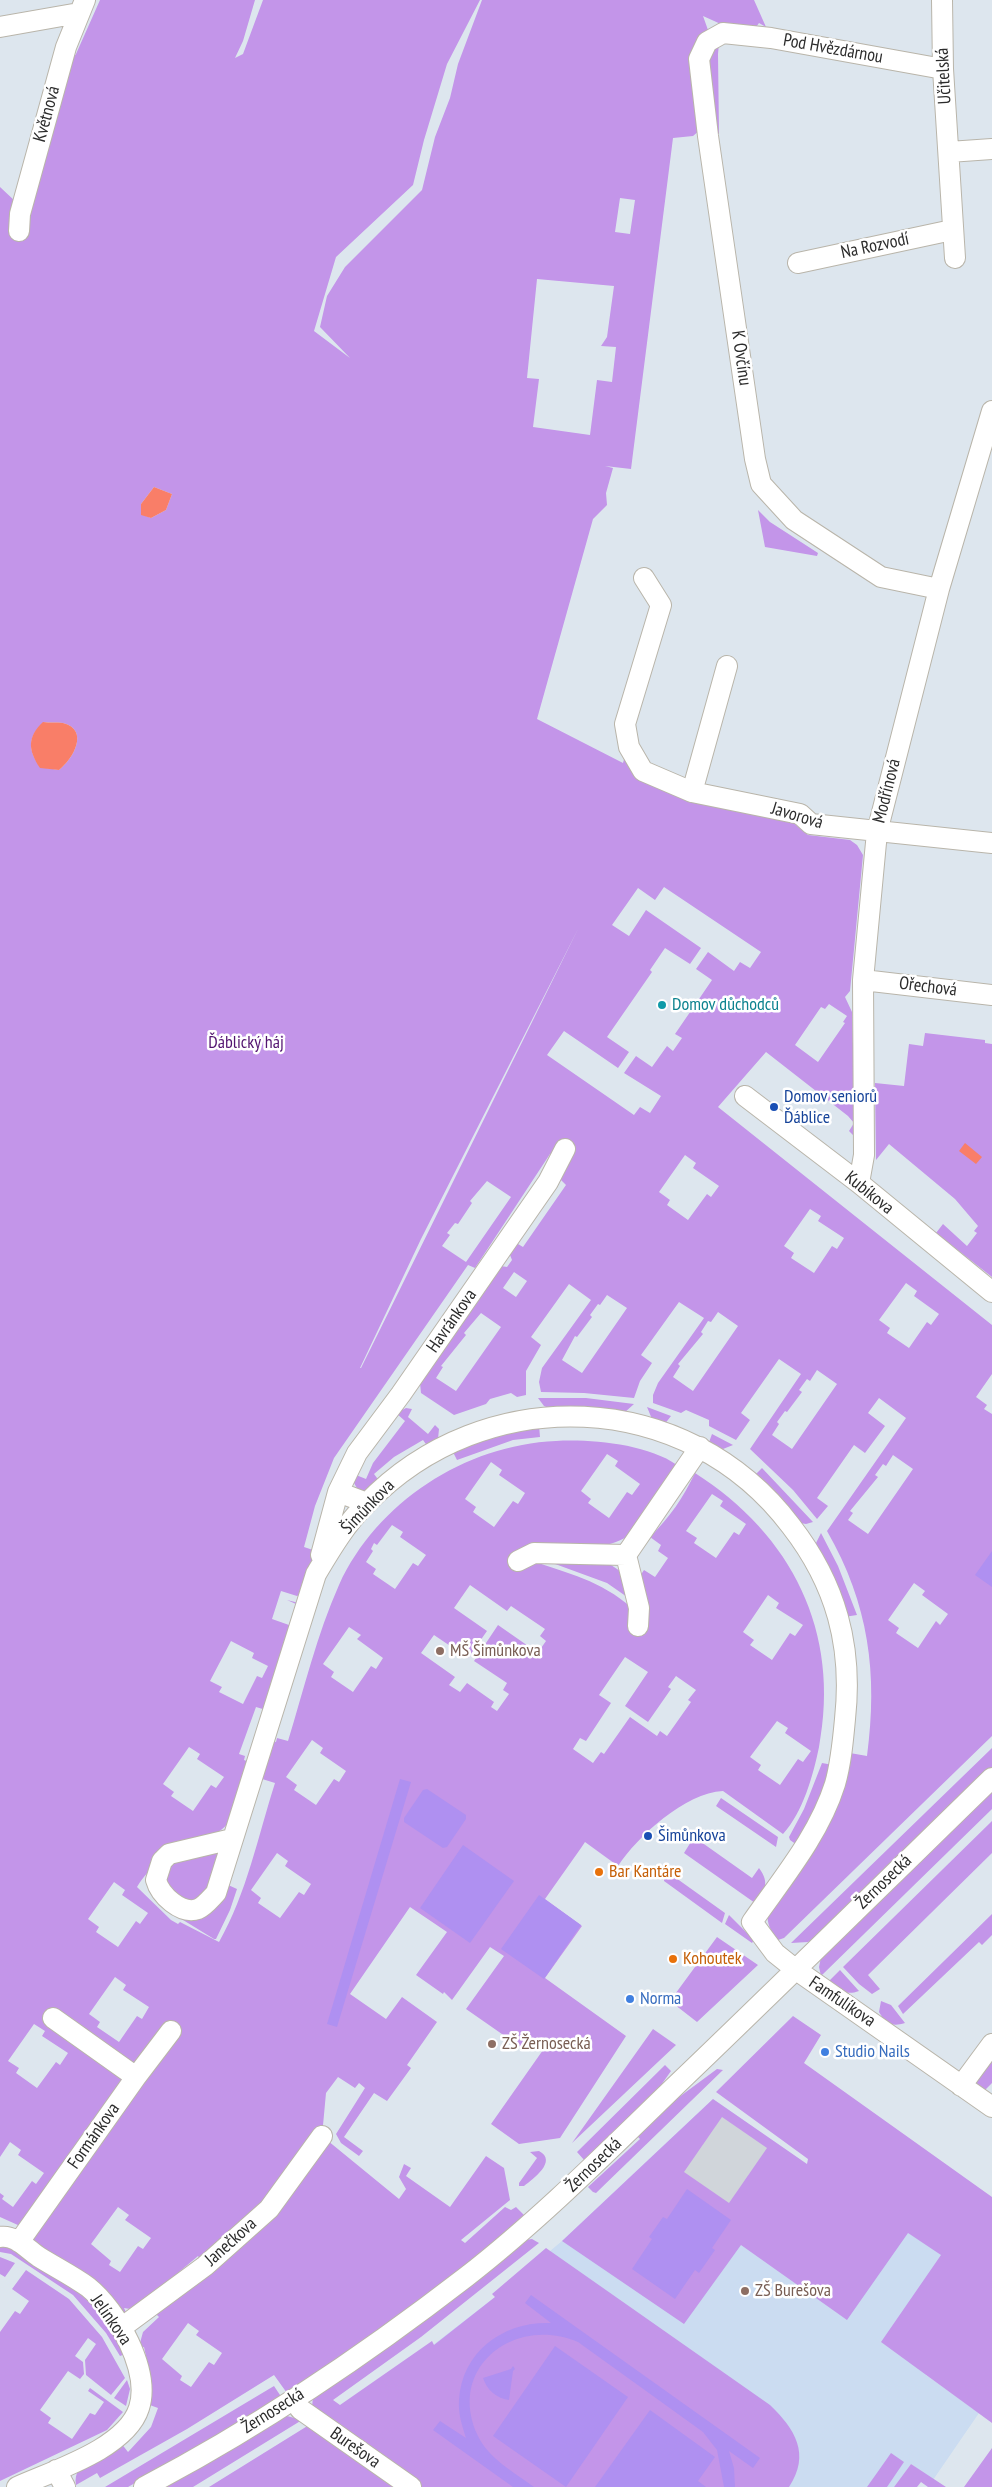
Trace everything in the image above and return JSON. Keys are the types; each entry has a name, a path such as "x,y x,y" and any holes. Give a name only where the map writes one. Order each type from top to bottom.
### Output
{"street":[{"name":"Učitelská","path":"942,0 943,69 954,258"},
{"path":"0,27 82,6"},
{"name":"Květnová","path":"19,231 20,214 66,47 82,6"},
{"name":"Pod Hvězdárnou","path":"723,33 771,38 943,69"},
{"name":"K Ovčínu","path":"723,33 707,42 700,59 708,136 755,459 762,484 794,520 881,577 939,589"},
{"path":"949,152 992,149"},
{"name":"Na Rozvodí","path":"798,263 952,230"},
{"name":"Modřínová","path":"858,1183 864,1155 863,980 877,832 939,589 992,411"},
{"name":"Javorová","path":"644,578 661,604 625,724 629,747 643,771 692,792 800,814 811,824 992,843"},
{"path":"692,792 727,666"},
{"name":"Ořechová","path":"863,980 992,995"},
{"name":"Kubíkova","path":"745,1096 858,1183 992,1292"},
{"name":"Havránkova","path":"316,1574 338,1492 358,1453 548,1182 566,1149"},
{"name":"Šimůnkova","path":"232,1839 316,1574 342,1531 367,1503 405,1470 427,1455 487,1428 536,1418 586,1417 638,1423 700,1447 726,1463 776,1505 826,1580 843,1638 847,1662 848,1696 835,1785 802,1850 752,1922 775,1953 796,1969"},
{"path":"638,1626 639,1608 626,1555 700,1447"},
{"path":"338,1492 367,1503"},
{"path":"518,1561 534,1553 626,1555"},
{"name":"Žernosecká","path":"144,2487 292,2400 467,2276 567,2190 992,1778"},
{"name":"Famfulíkova","path":"796,1969 992,2107"},
{"path":"53,2018 136,2077"},
{"name":"Formánkova","path":"19,2242 136,2077 171,2031"},
{"path":"961,2086 992,2044"},
{"name":"Janečkova","path":"121,2328 205,2266 269,2209 322,2136"},
{"name":"Jelínkova","path":"0,2237 5,2236 19,2242 89,2288 121,2328 135,2355 141,2379 139,2408 118,2437 61,2479 17,2487"},
{"name":"Burešova","path":"300,2409 411,2487"}],"shaded area":[{"path":"154,487 172,494 166,510 151,518 141,515 141,504"},
{"path":"43,722 63,723 76,732 77,738 74,752 59,770 40,768 31,749 34,733"},
{"path":"965,1143 982,1157 976,1164 959,1151"},
{"path":"992,1551 992,1587 975,1575"},
{"path":"400,1779 411,1782 337,2027 327,2024"},
{"path":"427,1789 466,1815 466,1819 447,1847 443,1848 404,1822 404,1818 423,1790"},
{"path":"463,1845 514,1881 470,1943 420,1908"},
{"path":"539,1895 581,1925 544,1979 501,1949"},
{"name":"ZŠ Burešova","path":"713,2099 878,2214 992,2285 926,2375 979,2413 933,2480 911,2464 894,2487 457,2487 433,2345 495,2297 562,2241"},
{"path":"722,2117 767,2148 729,2203 684,2172"},
{"path":"687,2189 731,2220 712,2248 715,2250 699,2273 695,2270 675,2299 632,2269 652,2239 649,2237 663,2217 667,2219"},
{"path":"531,2295 760,2458 753,2468 729,2451 734,2468 735,2487 724,2487 717,2450 703,2432 578,2342 554,2335 531,2336 510,2342 492,2353 479,2369 471,2389 470,2411 478,2436 483,2444 495,2458 534,2487 513,2487 433,2430 440,2421 466,2438 460,2415 459,2400 462,2383 468,2367 477,2354 489,2342 517,2327 551,2323 525,2303"},
{"path":"555,2346 628,2397 566,2487 493,2436"},
{"path":"513,2366 515,2369 513,2371 509,2400 493,2393 483,2378 511,2369"},
{"path":"650,2410 715,2457 698,2481 706,2487 595,2487"}],"green space":[{"name":"Ďáblický háj","path":"100,0 255,0 243,41 235,58 243,54 263,0 480,0 447,64 424,140 413,185 336,257 314,331 350,358 320,327 327,296 345,267 422,190 435,137 450,98 458,64 482,0 754,0 766,27 759,23 754,30 723,25 703,16 708,30 699,40 693,64 700,130 693,136 673,138 631,469 605,466 613,468 606,493 607,505 593,519 537,719 623,763 626,752 643,773 689,794 790,820 808,835 850,840 857,845 863,855 850,991 845,997 852,1012 857,1135 854,1136 849,1131 854,1123 848,1116 766,1052 718,1107 992,1325 992,1374 976,1397 987,1405 984,1409 992,1414 992,1736 784,1938 778,1940 768,1924 770,1906 805,1858 827,1821 838,1794 850,1753 867,1756 871,1697 867,1640 853,1585 827,1531 906,1418 879,1398 868,1413 885,1426 865,1453 854,1445 817,1498 828,1506 817,1519 793,1490 750,1449 801,1374 779,1359 741,1413 750,1420 736,1440 709,1426 709,1420 686,1410 681,1413 653,1403 653,1395 658,1383 704,1318 679,1302 641,1355 652,1363 640,1381 634,1398 584,1393 541,1392 539,1382 542,1368 591,1300 569,1284 531,1337 541,1345 526,1371 526,1395 517,1397 511,1393 490,1399 486,1404 454,1415 421,1393 420,1383 501,1266 507,1267 512,1260 508,1250 513,1241 523,1247 566,1185 558,1177 564,1162 550,1154 475,1268 468,1265 334,1458 315,1506 304,1547 316,1551 302,1594 297,1596 281,1591 272,1619 289,1625 296,1604 287,1600 299,1603 266,1710 256,1707 239,1754 245,1756 244,1760 249,1762 233,1816 221,1830 202,1839 172,1848 159,1861 156,1859 137,1887 171,1920 178,1924 180,1922 219,1942 245,1884 275,1783 259,1778 270,1740 276,1742 277,1738 288,1741 324,1623 339,1585 356,1555 376,1528 400,1504 428,1483 457,1466 489,1454 522,1445 556,1441 618,1444 650,1452 677,1465 628,1536 620,1541 592,1546 591,1550 562,1547 539,1548 521,1554 515,1560 523,1563 530,1560 596,1584 620,1598 632,1608 631,1621 642,1629 648,1621 640,1576 644,1570 655,1577 668,1558 658,1551 661,1545 650,1537 676,1507 695,1473 729,1498 758,1526 783,1557 802,1590 815,1626 823,1664 824,1705 819,1747 806,1793 796,1815 783,1834 723,1791 693,1799 664,1818 637,1842 618,1866 585,1842 545,1899 582,1926 545,1978 626,2036 560,2138 519,2144 491,2124 543,2050 529,2040 522,2048 466,2009 504,1956 490,1947 452,2000 444,1992 443,1994 416,1975 447,1932 410,1907 350,1994 386,2019 402,1997 437,2022 407,2065 411,2068 387,2101 374,2093 344,2137 363,2151 359,2156 341,2143 336,2134 365,2088 359,2083 355,2088 338,2077 326,2093 322,2136 399,2199 406,2189 399,2177 404,2164 411,2168 406,2176 450,2207 486,2156 504,2168 510,2200 461,2240 465,2243 505,2207 511,2210 516,2207 525,2216 522,2220 528,2226 467,2276 292,2400 274,2375 187,2429 100,2478 97,2473 76,2485 76,2476 79,2469 91,2458 121,2443 128,2452 151,2427 158,2408 147,2404 152,2384 144,2347 120,2356 106,2333 73,2295 11,2254 0,2252 0,2245 13,2249 29,2230 0,2217 0,2193 4,2196 2,2199 13,2207 32,2181 36,2184 44,2173 18,2155 21,2150 10,2142 0,2157 0,187 16,202 15,210 25,211 42,145 52,137 63,72 76,54","holes":["620,198 635,200 630,234 615,232","537,279 614,286 607,337 601,346 616,347 612,382 597,380 590,435 533,427 539,379 527,378","154,487 172,494 166,510 151,518 141,514 141,504","44,722 63,723 76,732 77,738 74,752 59,770 40,767 33,755 32,738","664,887 761,952 750,968 740,962 734,971 708,952 696,969 712,980 675,1034 682,1038 673,1051 667,1046 652,1067 636,1056 624,1073 661,1096 650,1113 640,1107 634,1115 547,1055 564,1031 618,1068 629,1052 607,1037 652,972 650,970 665,948 690,964 701,948 646,910 629,936 612,925 638,888 655,900","578,929 361,1368 360,1368 421,1239","829,1004 847,1016 843,1022 845,1023 818,1062 795,1045 821,1007 825,1009","685,1155 696,1163 693,1168 719,1186 711,1197 707,1194 688,1220 667,1205 670,1200 659,1192","487,1181 511,1197 466,1262 442,1246 450,1235 447,1233 455,1223 458,1224 472,1203 470,1201","810,1209 821,1216 818,1221 844,1238 837,1249 832,1246 814,1273 791,1258 794,1253 784,1246","514,1272 527,1281 516,1297 503,1288","906,1283 917,1291 914,1296 939,1314 931,1325 927,1322 909,1348 887,1333 890,1328 879,1320","607,1295 627,1308 582,1373 562,1360 575,1336 577,1337 592,1317 590,1315","718,1312 738,1326 693,1391 673,1377 680,1366 678,1364 703,1334 701,1332 708,1321 711,1322","481,1313 501,1327 456,1391 436,1378 443,1367 441,1366 466,1335 464,1333","817,1370 837,1384 792,1449 772,1435 779,1424 777,1422 802,1392 799,1390 807,1379 810,1381","607,1454 618,1461 615,1466 640,1484 632,1495 627,1492 609,1518 588,1503 591,1499 581,1491","893,1455 913,1469 868,1534 848,1520 853,1513 850,1511 878,1477 875,1475 883,1464 886,1466","491,1462 502,1470 499,1475 525,1493 518,1504 513,1501 494,1527 473,1512 476,1507 465,1499","712,1494 723,1501 720,1506 746,1524 739,1535 734,1532 716,1558 694,1543 697,1538 686,1531","392,1525 403,1532 400,1537 426,1555 418,1566 413,1563 395,1589 373,1574 376,1569 366,1562 373,1551 371,1549 374,1543 377,1545","914,1583 925,1591 922,1595 948,1614 940,1625 936,1621 918,1648 896,1633 899,1628 888,1620","470,1585 507,1611 511,1606 545,1629 540,1636 546,1641 534,1658 528,1653 531,1648 498,1625 474,1661 507,1683 503,1690 509,1694 497,1711 491,1707 494,1702 467,1683 460,1692 449,1685 455,1677 421,1653 434,1635 468,1658 487,1631 454,1608","768,1595 779,1603 776,1608 803,1625 795,1636 790,1633 772,1660 750,1645 754,1640 743,1632","349,1627 361,1635 357,1639 383,1658 376,1669 371,1666 353,1692 331,1677 334,1672 323,1664","231,1641 254,1653 252,1658 268,1666 262,1678 257,1676 243,1704 219,1692 222,1687 210,1681","625,1657 648,1672 625,1706 648,1722 671,1689 668,1687 676,1676 696,1690 688,1700 691,1702 667,1736 660,1731 657,1736 630,1717 604,1754 601,1752 593,1763 573,1749 580,1738 586,1741 611,1703 599,1695","777,1721 788,1728 785,1733 811,1751 803,1762 798,1759 780,1785 758,1770 761,1765 750,1757","312,1740 323,1748 320,1753 346,1771 339,1782 334,1779 316,1805 294,1790 297,1785 286,1777","189,1747 200,1754 197,1759 224,1777 216,1788 211,1785 193,1811 171,1796 174,1792 163,1784","277,1853 288,1861 285,1866 311,1884 304,1895 299,1892 280,1918 258,1903 261,1898 251,1890","114,1882 125,1890 122,1895 148,1913 140,1924 136,1921 118,1947 96,1932 99,1927 88,1919","115,1977 126,1985 123,1990 149,2007 142,2019 137,2016 119,2042 97,2027 100,2022 89,2014","34,2024 45,2031 42,2036 68,2053 60,2065 56,2062 37,2088 16,2073 19,2068 8,2061","118,2207 129,2215 125,2220 151,2238 143,2249 138,2246 120,2272 109,2265 111,2261 91,2244","198,2256 208,2271 156,2314 159,2317 143,2332 140,2343 124,2308 130,2309 140,2305","188,2323 199,2331 196,2335 222,2353 214,2365 209,2362 191,2387 180,2380 182,2376 162,2359"]},
{"path":"719,43 719,133 716,136 706,65 715,45"},
{"path":"758,510 770,522 818,553 817,556 765,547"},
{"path":"925,1033 985,1040 985,1043 992,1044 992,1277 936,1233 943,1224 967,1246 977,1233 974,1231 978,1226 955,1199 889,1144 876,1160 875,1083 904,1086 909,1044 923,1046"},
{"path":"538,1398 586,1398 634,1404 624,1413 616,1414 553,1410 544,1406"},
{"path":"647,1407 671,1416 664,1425 652,1419"},
{"path":"406,1408 412,1409 408,1417 428,1434 435,1425 439,1429 438,1439 428,1447 423,1440 394,1457 374,1474 380,1482 365,1492 358,1490 354,1483 356,1475 366,1479 373,1463 405,1421 396,1413"},
{"path":"539,1425 540,1437 513,1440 457,1460 452,1450"},
{"path":"712,1434 733,1445 723,1449 708,1445"},
{"path":"762,1468 813,1522 800,1523 754,1476"},
{"path":"821,1533 838,1566 857,1615 844,1617 817,1551 816,1543"},
{"path":"536,1557 611,1565 620,1571 630,1599 607,1583"},
{"path":"992,1748 992,1768 821,1935 808,1942 791,1943"},
{"path":"822,1763 833,1765 828,1783 797,1845 789,1837 804,1809"},
{"path":"992,1790 992,1809 821,1976 819,1967 821,1957"},
{"path":"721,1798 778,1837 776,1847 716,1806"},
{"path":"992,1821 992,1853 868,1975 880,1989 872,1994 859,1984 843,1967"},
{"path":"694,1837 752,1878 759,1868 764,1878 765,1886 755,1903 684,1853"},
{"path":"217,1852 219,1854 205,1897 184,1903 165,1881 167,1870 173,1863"},
{"path":"669,1873 725,1913 722,1923 664,1881 664,1878"},
{"path":"226,1884 237,1889 230,1910 216,1939 170,1912"},
{"path":"992,1914 992,1935 982,1945 979,1942 903,2014 898,2006"},
{"path":"729,1915 754,1940 752,1943 725,1924"},
{"path":"717,1937 758,1965 697,2022 670,2001"},
{"path":"840,1970 859,1991 846,1993 827,1983"},
{"path":"881,2001 891,2005 905,2023 896,2025 887,2022 879,2012"},
{"path":"793,2016 821,2035 804,2063 992,2197 992,2423 881,2342 941,2255 908,2233 847,2320 741,2245 684,2324 562,2241 713,2099 807,2164 808,2159 716,2092"},
{"path":"653,2029 676,2045 572,2143"},
{"path":"992,2059 992,2083 985,2090 974,2082"},
{"path":"665,2065 671,2071 654,2095 585,2161 577,2152"},
{"path":"717,2069 723,2070 596,2193 588,2187 640,2139 636,2135 663,2109"},
{"path":"539,2151 544,2155 545,2165 533,2179 524,2186 519,2186 519,2183 537,2158 530,2152"},
{"path":"532,2239 539,2243 421,2337 333,2400 340,2405 432,2341 434,2345 495,2297 492,2294 546,2248 770,2405 787,2423 797,2443 799,2464 796,2475 789,2487 421,2487 312,2407 313,2397 525,2240"},
{"path":"0,2257 15,2263 5,2277 0,2274"},
{"path":"26,2270 69,2299 102,2337 125,2378 111,2395 86,2375 85,2360 96,2344 88,2338 75,2356 83,2362 84,2374 80,2379 68,2371 40,2410 51,2418 48,2423 72,2439 90,2413 95,2415 104,2402 88,2391 90,2388 123,2412 107,2430 0,2481 0,2332 15,2311 20,2314 29,2301 12,2289"},
{"path":"127,2380 130,2389 126,2406 114,2398"},
{"path":"274,2386 282,2398 128,2487 105,2487"},
{"path":"287,2416 302,2420 193,2487 162,2487 279,2418"},
{"path":"309,2425 399,2487 209,2487"},
{"path":"992,2448 992,2487 964,2487"},
{"path":"891,2453 904,2462 887,2487 867,2487"},
{"path":"911,2464 946,2487 928,2487 921,2482 917,2487 894,2487"}],"place":[{"name":"Domov důchodců","path":"662,1005"},
{"name":"Domov seniorů Ďáblice","path":"774,1107"},
{"name":"MŠ Šimůnkova","path":"440,1651"},
{"name":"Šimůnkova","path":"648,1836"},
{"name":"Bar Kantáre","path":"599,1872"},
{"name":"Kohoutek","path":"673,1959"},
{"name":"Norma","path":"630,1999"},
{"name":"ZŠ Žernosecká","path":"492,2044"},
{"name":"Studio Nails","path":"825,2052"},
{"name":"ZŠ Burešova","path":"745,2291"}]}
